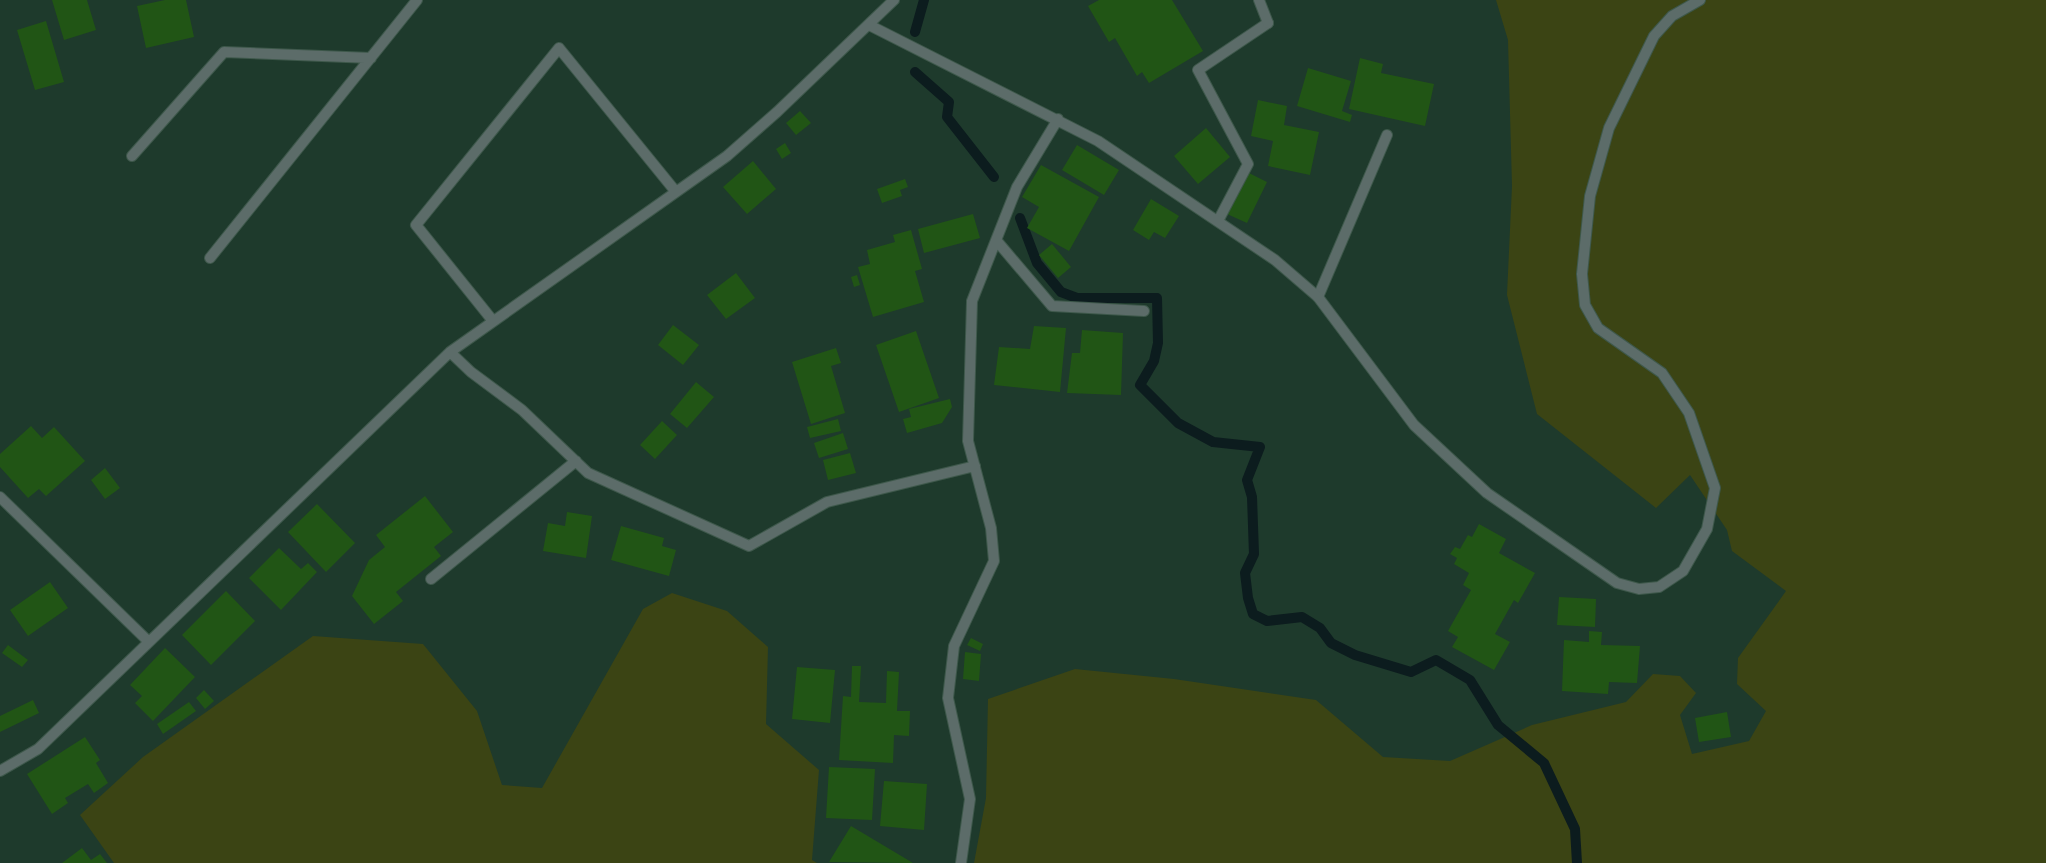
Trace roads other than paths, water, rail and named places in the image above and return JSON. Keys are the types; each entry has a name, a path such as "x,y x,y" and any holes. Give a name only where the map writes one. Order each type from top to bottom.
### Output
{"street":[{"path":"210,258 417,0"},
{"path":"0,771 38,749 450,352 728,156 761,127 894,0"},
{"path":"1218,221 1248,164 1198,70 1268,23 1258,0"},
{"path":"869,25 1058,119 1098,141 1275,260 1318,297 1414,425 1487,493 1617,583 1639,589 1659,587 1683,571 1707,529 1715,488 1689,413 1662,373 1598,328 1586,305 1582,274 1590,196 1609,128 1654,36 1672,16 1700,0"},
{"path":"493,321 416,225 559,48 676,192"},
{"path":"132,156 224,52 371,58"},
{"path":"961,863 970,799 948,698 954,646 994,561 991,528 968,441 972,301 1017,187 1058,119"},
{"path":"1318,297 1387,135"},
{"path":"996,240 1052,306 1144,312"},
{"path":"450,352 471,372 522,410 588,473 749,546 827,502 975,466"},
{"path":"431,579 576,461"},
{"path":"0,497 149,642"}],"waterway":[{"path":"915,32 924,0"},
{"path":"915,72 949,102 947,117 994,177"},
{"path":"1020,218 1037,263 1061,292 1077,298 1157,298 1158,343 1154,361 1140,385 1178,423 1213,442 1260,447 1247,480 1252,497 1254,554 1245,573 1248,598 1253,614 1267,621 1302,617 1320,628 1331,643 1355,655 1411,672 1436,660 1470,680 1498,725 1544,763 1575,829 1577,863"}]}
